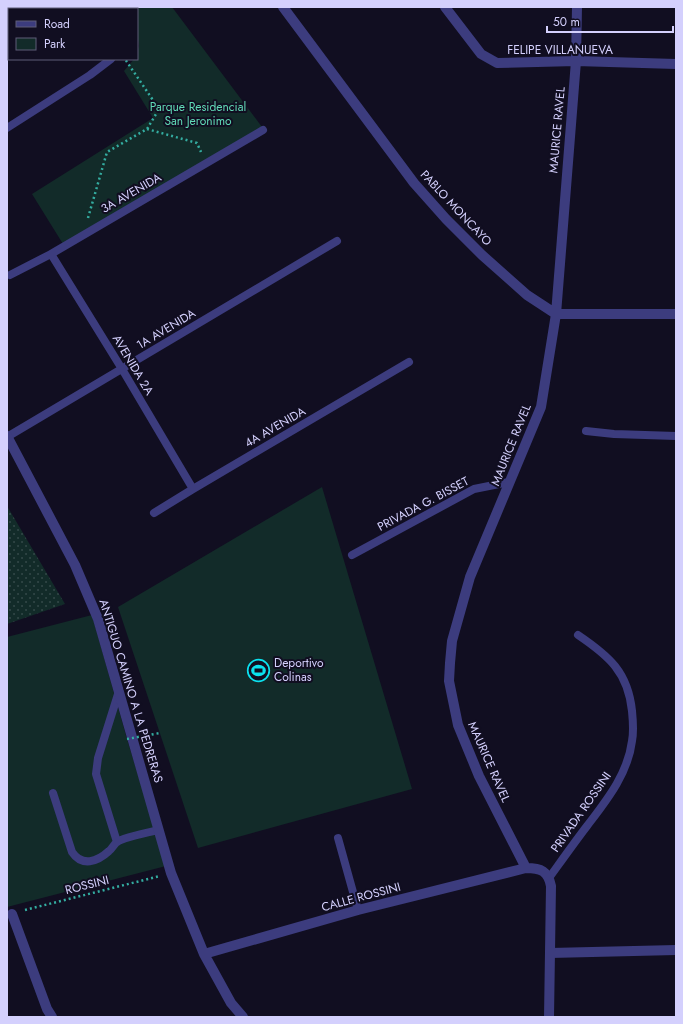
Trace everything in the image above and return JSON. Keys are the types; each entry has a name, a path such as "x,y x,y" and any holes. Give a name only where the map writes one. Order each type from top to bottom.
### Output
{"street":[{"name":"PABLO MONCAYO","path":"283,7 414,183 446,219 482,255 527,295 556,314"},
{"name":"FELIPE VILLANUEVA","path":"445,7 482,54 497,63 576,61 676,64"},
{"name":"MAURICE RAVEL","path":"526,868 479,776 458,725 449,681 452,641 470,577 541,407 556,314 576,61 577,7"},
{"path":"556,314 676,314"},
{"name":"ANTIGUO CAMINO A LA PEDRERAS","path":"7,437 75,565 98,619 171,873 204,954 231,1003 242,1017"},
{"path":"526,868 536,868 544,871 549,878 551,886 549,1017"},
{"name":"CALLE ROSSINI","path":"204,954 358,910 526,868"},
{"path":"12,914 47,1009 52,1017"},
{"path":"550,953 676,950"}],"lane":[{"path":"7,128 90,75 110,60"},
{"name":"3A AVENIDA","path":"10,275 51,254 264,130"},
{"name":"1A AVENIDA","path":"7,437 337,241"},
{"name":"AVENIDA 2A","path":"51,254 122,369 193,489"},
{"name":"4A AVENIDA","path":"154,513 409,362"},
{"path":"586,431 614,434 676,436"},
{"name":"PRIVADA G. BISSET","path":"352,555 474,489 509,482"},
{"name":"PRIVADA ROSSINI","path":"549,878 616,786 625,765 632,742 633,722 631,702 626,683 618,668 606,656 578,635"},
{"path":"117,842 96,774 98,758 119,691"},
{"path":"53,793 72,852 76,858 83,861 100,858 117,842 159,830"},
{"path":"338,838 358,910"}],"path":[{"path":"82,236 107,152 147,129 159,109 126,60"},
{"path":"147,129 197,143 207,163"},
{"path":"127,739 160,733"},
{"name":"ROSSINI","path":"12,914 171,873"}],"green space":[{"name":"Parque Residencial San Jeronimo","path":"118,7 172,7 262,127 63,244 32,194 153,118 124,71 133,60 138,60 138,8"},
{"name":"Deportivo Colinas","path":"322,487 412,789 198,848 118,607"},
{"path":"7,506 65,604 7,624"},
{"path":"92,615 127,739 166,866 7,907 7,637"}],"place":[{"name":"Deportivo Colinas","path":"258,670"}]}
